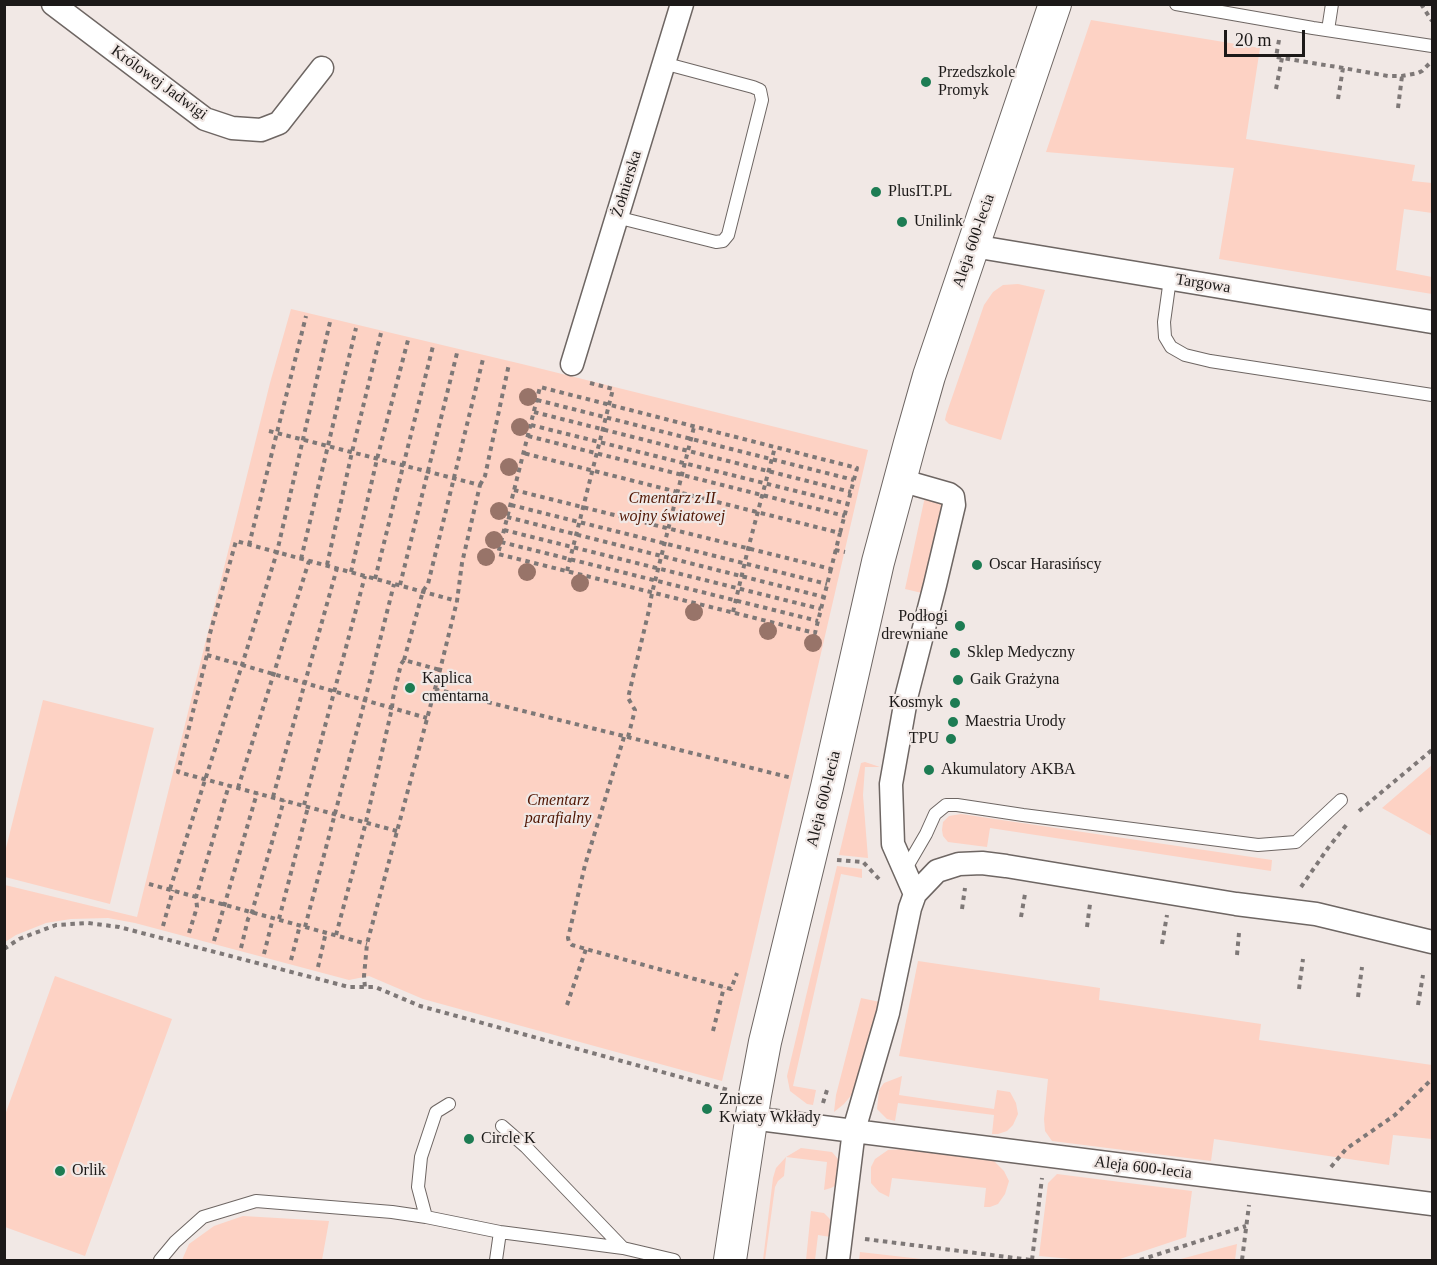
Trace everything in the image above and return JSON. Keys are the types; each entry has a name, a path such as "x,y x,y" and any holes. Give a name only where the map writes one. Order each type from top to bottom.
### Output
{"main road":[{"name":"Aleja 600-lecia","path":"730,1260 765,1042 827,787 878,562 929,376 1055,4"}],"street":[{"name":"Królowej Jadwigi","path":"53,4 205,119 232,128 261,130 279,123 322,68"},
{"name":"Żołnierska","path":"572,364 682,4"},
{"name":"Targowa","path":"973,246 1432,322"},
{"path":"900,480 949,494 953,497 954,505 907,694 891,784 894,844 915,894"},
{"path":"838,1260 854,1130 888,1013 910,908 915,894 937,871 958,864 982,863 1236,904 1316,914 1432,942"},
{"name":"Aleja 600-lecia","path":"752,1118 1432,1204"}],"lane":[{"path":"1176,4 1432,46"},
{"path":"1328,30 1332,4"},
{"path":"616,217 716,242 723,241 728,235 762,100 760,90 663,63"},
{"path":"1170,279 1165,308 1165,337 1171,347 1185,355 1210,361 1432,395"},
{"path":"905,870 935,814 946,805 1257,845 1296,842 1341,800"},
{"path":"426,1217 418,1187 421,1156 436,1112 449,1104"},
{"path":"502,1126 526,1147 623,1248"},
{"path":"160,1260 175,1242 203,1217 256,1201 392,1212 500,1232 623,1248 674,1260"},
{"path":"496,1260 500,1232"}],"path":[{"path":"1421,4 1432,21"},
{"path":"1281,22 1276,57 1388,76 1418,73 1432,63"},
{"path":"1276,89 1282,58"},
{"path":"1338,99 1343,68"},
{"path":"1398,108 1402,76"},
{"path":"249,545 306,316"},
{"path":"163,926 171,890 277,552 330,322"},
{"path":"301,559 356,328"},
{"path":"327,565 381,333"},
{"path":"351,572 408,340"},
{"path":"375,579 433,346"},
{"path":"400,585 457,353"},
{"path":"336,935 366,822 393,708 398,675 423,591 428,584 483,359"},
{"path":"365,988 367,944 457,601 462,563 480,485 485,476 509,364"},
{"path":"567,571 613,389 583,382 572,364"},
{"path":"540,387 857,468 815,633 498,554 537,400 540,387"},
{"path":"537,400 854,480"},
{"path":"534,412 851,492"},
{"path":"531,425 848,504"},
{"path":"694,427 628,698 635,710 585,865 568,938 572,945 732,989 737,973"},
{"path":"269,430 480,485"},
{"path":"528,436 845,516"},
{"path":"733,612 775,447"},
{"path":"523,453 840,533"},
{"path":"514,490 831,569"},
{"path":"511,505 827,584"},
{"path":"507,517 824,597"},
{"path":"504,530 821,609"},
{"path":"397,831 178,772 207,655 208,637 236,541 457,601"},
{"path":"501,542 818,621"},
{"path":"835,550 845,552"},
{"path":"238,788 309,561"},
{"path":"273,797 337,568"},
{"path":"279,919 334,691 365,576"},
{"path":"291,960 335,814 394,584"},
{"path":"207,655 427,718"},
{"path":"404,660 440,670"},
{"path":"435,689 792,778"},
{"path":"1291,911 1298,891 1328,848 1359,810 1432,750"},
{"path":"189,933 196,907 196,897 229,785"},
{"path":"214,941 257,793"},
{"path":"241,948 284,800"},
{"path":"833,860 863,862 880,879"},
{"path":"962,909 966,881"},
{"path":"149,884 367,944"},
{"path":"1021,917 1027,884"},
{"path":"1087,927 1092,893"},
{"path":"1162,944 1167,914"},
{"path":"264,954 273,918"},
{"path":"4,948 19,939 56,925 88,922 119,927 349,987 375,987 420,1006 729,1090"},
{"path":"318,967 326,933"},
{"path":"1237,955 1239,933"},
{"path":"567,1005 586,949"},
{"path":"1299,989 1303,959"},
{"path":"1358,997 1362,967"},
{"path":"1418,1005 1423,975"},
{"path":"713,1031 724,987"},
{"path":"1316,1190 1323,1175 1346,1149 1395,1115 1432,1079"},
{"path":"820,1109 827,1090"},
{"path":"841,1236 1032,1260 1041,1179 1048,1171"},
{"path":"1242,1260 1249,1203"},
{"path":"1140,1260 1246,1226"},
{"path":"987,1260 992,1256"}],"green space":[{"path":"1091,20 1260,48 1246,139 1415,165 1412,181 1432,183 1432,213 1404,209 1396,270 1432,277 1432,294 1219,259 1234,168 1046,152"},
{"path":"1018,284 1045,290 1001,440 949,424 945,420 984,305 993,292 1003,285"},
{"name":"Cmentarz parafialny","path":"291,309 868,450 722,1081 423,999 369,976 349,980 135,923 108,918 71,919 46,923 5,942 5,885 137,917 270,383"},
{"path":"926,492 941,502 941,516 922,593 905,589"},
{"path":"43,700 154,728 110,904 5,877 5,852"},
{"path":"865,762 880,767 865,767 863,795 868,858 839,855 861,763"},
{"path":"1432,765 1432,836 1382,808"},
{"path":"961,814 1272,860 1271,871 990,828 987,847 948,842 943,836 943,822 949,816"},
{"path":"837,866 862,869 862,878 841,874 793,1086 816,1090 813,1105 807,1104 790,1091 787,1076"},
{"path":"918,961 1100,988 1099,1000 1261,1024 1259,1040 1432,1065 1432,1139 1393,1135 1389,1165 1214,1139 1211,1161 1052,1141 1045,1131 1044,1119 1048,1079 899,1056"},
{"name":"Orlik","path":"55,976 172,1019 85,1256 5,1227 5,1115"},
{"path":"861,998 880,1002 853,1093 834,1112 836,1095"},
{"path":"902,1076 899,1095 994,1109 997,1090 1010,1092 1016,1103 1018,1114 1007,1131 998,1134 992,1134 994,1115 898,1103 895,1121 887,1119 877,1109 879,1090 884,1083"},
{"path":"801,1148 832,1152 842,1169 838,1184 824,1190 827,1162 786,1157"},
{"path":"902,1149 994,1161 1004,1171 1009,1181 1005,1194 998,1204 984,1207 986,1188 892,1178 889,1197 879,1192 871,1183 871,1167 875,1159 888,1150"},
{"path":"786,1157 784,1176 775,1187 765,1260 763,1260 773,1178 776,1168"},
{"path":"1057,1174 1192,1191 1186,1237 1117,1260 1039,1256 1048,1183"},
{"path":"811,1211 824,1213 829,1218 837,1238 818,1235 815,1260 806,1260"},
{"path":"243,1216 329,1221 322,1260 182,1260 189,1244 214,1226"},
{"path":"1237,1244 1235,1260 1177,1260"},
{"path":"860,1252 930,1260 859,1260"}],"place":[{"name":"Przedszkole Promyk","path":"926,82"},
{"name":"PlusIT.PL","path":"876,192"},
{"name":"Unilink","path":"902,222"},
{"name":"Oscar Harasińscy","path":"977,565"},
{"name":"Podłogi drewniane","path":"960,626"},
{"name":"Sklep Medyczny","path":"955,653"},
{"name":"Gaik Grażyna","path":"958,680"},
{"name":"Kaplica cmentarna","path":"410,688"},
{"name":"Kosmyk","path":"955,703"},
{"name":"Maestria Urody","path":"953,722"},
{"name":"TPU","path":"951,739"},
{"name":"Akumulatory AKBA","path":"929,770"},
{"name":"Znicze Kwiaty Wkłady","path":"707,1109"},
{"name":"Circle K","path":"469,1139"},
{"name":"Orlik","path":"60,1171"}],"park label":[{"name":"Cmentarz z II wojny światowej","path":"672,508"}]}
